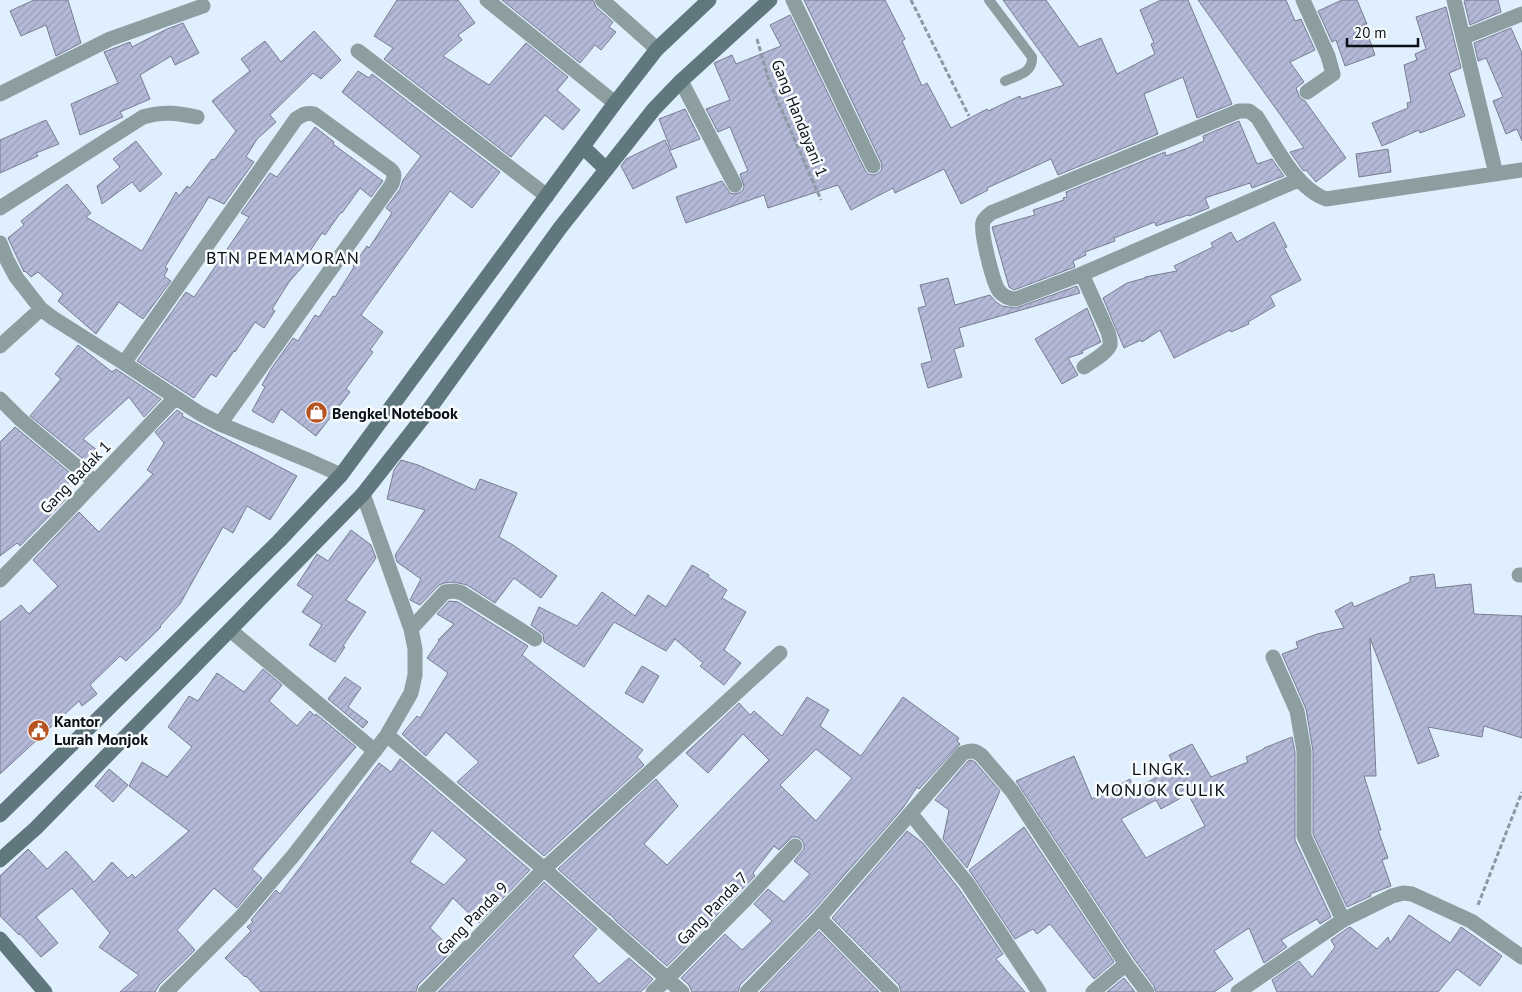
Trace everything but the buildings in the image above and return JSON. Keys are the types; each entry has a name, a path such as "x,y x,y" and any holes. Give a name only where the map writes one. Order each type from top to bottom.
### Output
{"main road":[{"path":"0,815 278,541 341,475 615,103 657,49 709,0"},
{"path":"0,860 42,821 363,494 425,415 560,228 654,109 770,0"},
{"path":"583,147 606,169"},
{"path":"0,940 45,992"}],"street":[{"path":"487,0 615,103"},
{"path":"602,0 657,49"},
{"path":"792,0 873,166"},
{"path":"1303,0 1328,56 1333,74 1307,92"},
{"path":"1454,0 1496,174"},
{"path":"0,94 110,39 203,6"},
{"path":"1464,37 1522,14"},
{"path":"358,51 546,196"},
{"path":"682,82 735,185"},
{"path":"1298,180 1082,274 1016,299 1005,297 999,291 994,280 983,232 983,223 986,217 994,211 1239,111 1249,111 1257,117 1298,180 1317,196 1326,199 1522,170"},
{"path":"0,208 143,117 156,113 170,112 197,117"},
{"path":"124,363 296,119 302,114 314,114 390,168 395,176 392,184 220,424"},
{"path":"0,243 6,260 16,277 41,309 175,398 220,424 310,460 341,475"},
{"path":"1082,274 1108,332 1110,341 1110,346 1107,350 1084,368"},
{"path":"0,346 41,309"},
{"name":"Gang Badak 1","path":"0,580 175,398"},
{"path":"0,399 20,419 95,482"},
{"path":"166,992 246,911 293,856 387,735 411,693 415,675 415,649 411,629 363,494"},
{"path":"411,629 445,592 455,591 462,593 535,638"},
{"path":"230,630 375,751"},
{"name":"Gang Panda 9","path":"425,992 544,869 780,652"},
{"path":"1273,657 1297,711 1304,751 1304,836 1343,920"},
{"path":"387,735 544,869 682,992"},
{"path":"747,992 819,918 963,752 971,750 981,755 1012,791 1146,992"},
{"path":"911,814 967,883 1039,992"},
{"name":"Gang Panda 7","path":"653,992 747,898 794,846"},
{"path":"1238,992 1343,920 1392,896 1403,893 1412,894 1471,922 1522,958"},
{"path":"819,918 892,992"},
{"path":"1093,992 1126,964"}],"lane":[{"path":"989,0 1032,57 1033,64 1029,70 1005,81"}],"path":[{"path":"911,0 969,116"},
{"name":"Gang Handayani 1","path":"750,17 769,81 821,200"},
{"path":"1471,922 1522,792"}],"place":[{"name":"Bengkel Notebook","path":"316,413"},
{"name":"Kantor Lurah Monjok","path":"38,730"}],"district":[{"name":"BTN PEMAMORAN","path":"283,258"},
{"name":"LINGK. MONJOK CULIK","path":"1161,780"}]}
